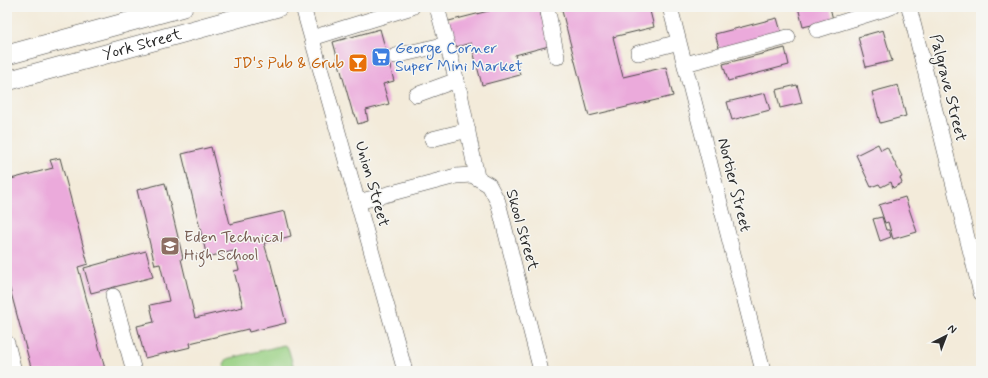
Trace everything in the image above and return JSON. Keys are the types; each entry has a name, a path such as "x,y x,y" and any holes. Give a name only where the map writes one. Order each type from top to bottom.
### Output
{"main road":[{"name":"York Street","path":"7,55 182,7"},
{"name":"York Street","path":"7,81 278,7"}],"street":[{"name":"Union Street","path":"303,7 405,371"},
{"path":"312,38 378,12 412,7"},
{"path":"437,7 457,80 477,178"},
{"path":"547,7 557,57"},
{"name":"Nortier Street","path":"670,7 763,371"},
{"path":"817,30 891,7"},
{"name":"Palgrave Street","path":"909,7 981,293"},
{"path":"685,64 788,37"},
{"path":"638,53 679,42"},
{"path":"395,56 447,44"},
{"path":"416,95 457,80"},
{"path":"432,139 468,130"},
{"path":"358,202 456,176 472,175 477,178"},
{"name":"Skool Street","path":"477,178 489,185 498,202 541,371"},
{"path":"113,296 134,371"},
{"path":"7,343 14,371"}],"green space":[{"path":"284,345 288,348 295,371 226,371 224,364 227,359"}],"building":[{"path":"504,7 539,7 549,46 515,55 520,75 482,85 471,43 452,48 445,22"},
{"path":"561,7 649,7 654,27 613,37 623,77 666,67 673,96 589,116"},
{"path":"798,7 830,7 833,20 803,27"},
{"path":"850,7 881,7 852,15"},
{"path":"777,18 782,35 720,51 715,34"},
{"name":"JD's Pub & Grub","path":"380,29 394,81 383,84 389,104 366,110 368,121 358,124 355,114 353,114 333,42"},
{"path":"883,30 892,61 866,67 858,37"},
{"path":"785,48 789,65 728,81 723,64"},
{"path":"797,85 802,103 780,108 776,90"},
{"path":"898,85 906,116 880,123 872,92"},
{"path":"765,93 770,110 732,120 727,102"},
{"path":"878,144 881,150 887,147 902,177 900,178 902,183 893,188 891,182 881,187 879,184 871,187 856,155"},
{"path":"211,147 230,224 285,211 291,236 264,243 270,260 286,323 249,332 248,329 190,343 191,347 145,358 137,326 154,322 150,305 169,301 160,264 155,265 137,190 165,183 183,258 181,259 195,318 243,307 234,271 239,270 234,251 207,257 182,154"},
{"path":"60,158 88,264 78,267 105,369 98,371 32,371 7,278 7,180 53,168 50,160"},
{"path":"905,197 917,232 893,239 888,222 885,223 879,205"},
{"path":"882,217 886,230 889,230 891,237 880,241 873,219"},
{"path":"146,251 153,277 91,293 84,268"}],"place":[{"name":"George Corner Super Mini Market","path":"381,57"},
{"name":"JD's Pub & Grub","path":"358,63"},
{"name":"Eden Technical High School","path":"170,246"}]}
